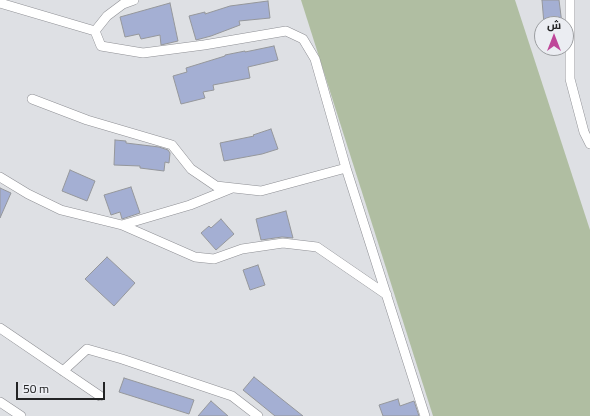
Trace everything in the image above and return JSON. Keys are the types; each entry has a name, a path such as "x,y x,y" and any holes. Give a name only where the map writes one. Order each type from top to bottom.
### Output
{"street":[{"path":"95,31 107,16 123,4 134,0"},
{"path":"570,0 570,80 584,132 590,144"},
{"path":"0,3 95,31"},
{"path":"95,31 101,46 143,53 204,45 286,30 303,39 315,59 346,168 425,416"},
{"path":"32,99 87,120 172,145 191,169 216,186 261,191 346,168"},
{"path":"0,177 28,194 61,210 122,225 195,257 214,259 242,249 283,243 317,247 387,295"},
{"path":"122,225 190,205 234,188"},
{"path":"0,328 100,396"},
{"path":"63,371 87,349 122,359 232,396 258,416"},
{"path":"0,402 21,416"}],"green space":[{"path":"301,0 515,0 590,230 590,416 433,416"}],"building":[{"path":"542,0 559,0 561,16 543,16"},
{"path":"268,1 270,18 239,21 240,25 196,40 189,16 205,12 205,14 230,6"},
{"path":"170,3 178,41 161,45 160,35 141,39 139,34 125,37 120,17"},
{"path":"274,46 278,60 248,67 250,78 213,85 214,90 203,92 205,98 181,104 173,76 187,72 186,68 225,55"},
{"path":"271,129 278,149 262,154 224,161 220,143 254,136 253,135"},
{"path":"115,140 126,141 126,143 159,147 168,150 170,153 169,163 165,162 164,171 140,168 140,166 114,165"},
{"path":"70,170 95,181 87,201 62,191"},
{"path":"131,187 140,213 122,219 120,212 111,215 104,195"},
{"path":"0,188 11,193 0,218"},
{"path":"286,211 293,238 282,237 261,240 256,219"},
{"path":"221,219 234,234 216,250 201,233 209,226 211,228"},
{"path":"107,257 135,283 114,306 85,279"},
{"path":"258,265 265,285 250,290 243,270"},
{"path":"254,377 303,416 275,416 243,390"},
{"path":"124,378 194,400 189,414 119,392"},
{"path":"398,399 400,406 414,401 419,416 383,416 379,405"},
{"path":"211,401 228,416 198,416"}]}
